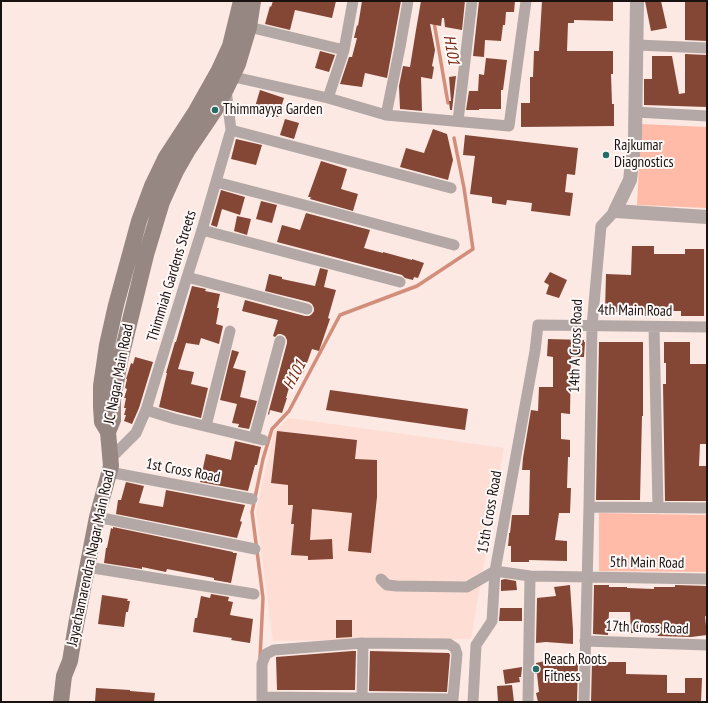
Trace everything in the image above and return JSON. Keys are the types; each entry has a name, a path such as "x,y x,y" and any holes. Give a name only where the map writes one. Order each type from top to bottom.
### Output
{"main road":[{"name":"JC Nagar Main Road","path":"108,432 113,420 113,400 120,361 146,255 162,202 179,165 215,110 225,79 230,46 241,1"},
{"name":"JC Nagar Main Road","path":"225,79 238,64 249,27 253,1"},
{"name":"Jayachamarendra Nagar Main Road","path":"70,661 97,517 110,466 108,432"},
{"path":"61,702 64,676 70,661"},
{"path":"70,661 74,678 72,702"}],"street":[{"path":"328,98 344,50 353,1"},
{"path":"386,115 408,1"},
{"path":"458,121 472,1"},
{"path":"225,79 328,98 386,115 509,126 526,1"},
{"name":"14th A Cross Road","path":"584,702 592,326 602,226 615,211 630,180 635,137 636,112 637,1"},
{"path":"249,27 344,50"},
{"path":"637,45 707,48"},
{"name":"Thimmiah Gardens Streets","path":"110,466 136,433 146,410 202,230 231,130 225,79"},
{"path":"636,112 707,116"},
{"path":"231,130 452,188"},
{"path":"216,182 454,246"},
{"path":"615,211 707,216"},
{"path":"202,230 400,282"},
{"path":"187,277 307,309"},
{"name":"4th Main Road","path":"538,325 707,327"},
{"name":"15th Cross Road","path":"473,702 476,645 492,621 495,571 535,351 538,325"},
{"path":"654,327 658,508"},
{"path":"206,426 230,330"},
{"path":"146,410 174,419 258,439 280,340"},
{"name":"1st Cross Road","path":"110,466 252,499"},
{"path":"589,507 707,508"},
{"path":"97,517 255,549"},
{"path":"87,566 254,594"},
{"path":"381,579 387,585 397,586 467,587 495,571"},
{"name":"5th Main Road","path":"495,571 530,576 707,579"},
{"path":"528,702 530,576"},
{"name":"17th Cross Road","path":"585,641 707,645"},
{"path":"362,700 363,643"},
{"path":"363,643 449,644 455,648 457,654 453,700 262,699 262,664 266,654 274,650 363,643"}],"shaded area":[{"path":"641,124 707,127 707,208 637,205"},
{"path":"289,418 504,448 471,639 273,641 256,512 274,431"},
{"path":"599,513 707,515 707,572 599,571"}],"building":[{"path":"273,1 336,1 332,18 295,10 290,30 265,24"},
{"path":"362,1 401,1 387,78 365,73 362,87 340,84 349,57 352,57 357,38 354,38 357,25 358,26"},
{"path":"421,1 465,1 462,30 445,27 444,18 442,18 441,26 430,24 435,50 432,66 434,67 432,79 421,77 422,111 400,109 399,86 403,66 410,67"},
{"path":"479,1 515,1 514,12 506,12 505,25 503,25 501,41 485,40 484,57 473,56"},
{"path":"542,1 613,1 613,21 574,20 574,23 568,23 567,51 613,51 613,74 611,74 612,104 614,104 614,126 521,127 521,103 530,103 530,77 533,77 534,51 539,51"},
{"path":"645,1 661,1 667,28 651,31"},
{"path":"685,1 707,1 707,41 685,40"},
{"path":"320,51 335,55 329,72 315,68"},
{"path":"685,54 707,55 707,107 644,105 644,79 652,79 652,56 672,56 679,94 685,93"},
{"path":"486,58 507,60 503,90 501,90 501,109 466,110 469,91 478,91 479,74 484,75"},
{"path":"456,76 452,110 450,110 449,101 451,101 449,77"},
{"path":"260,90 284,98 278,117 254,110"},
{"path":"285,119 299,123 294,139 280,135"},
{"path":"433,129 447,134 453,160 448,180 400,167 406,148 424,153"},
{"path":"465,135 578,148 575,175 567,174 565,192 573,193 570,216 531,211 532,203 507,200 506,205 492,203 492,197 470,194 475,156 463,155"},
{"path":"236,139 262,145 256,165 231,159"},
{"path":"321,161 347,169 341,189 358,194 353,211 310,199 311,197 308,197"},
{"path":"221,190 245,197 240,215 222,209 217,227 211,225"},
{"path":"261,201 277,205 272,223 256,219"},
{"path":"306,213 370,230 364,248 424,263 418,278 414,277 413,280 405,278 402,275 277,242 282,225 300,230"},
{"path":"237,216 251,219 247,235 234,231"},
{"path":"632,246 654,246 654,254 685,254 685,249 704,249 704,316 681,316 681,311 654,311 654,316 634,316 634,312 605,312 606,274 631,275"},
{"path":"320,268 328,270 324,287 336,290 328,318 330,319 319,351 312,349 303,374 294,371 282,413 270,410 269,415 268,414 287,340 285,336 281,334 278,334 275,337 273,336 278,320 242,311 245,300 309,316 314,311 314,308 309,302 265,291 269,274 282,277 282,279 315,286"},
{"path":"550,272 567,280 559,298 546,294 549,285 544,282"},
{"path":"192,286 206,289 205,291 220,294 216,324 223,326 219,344 201,338 199,345 186,343 178,369 194,372 191,384 208,388 201,418 159,407 166,373"},
{"path":"548,339 584,340 585,342 584,357 571,357 570,414 561,413 561,439 570,440 567,488 571,488 570,513 559,513 555,540 567,541 567,561 529,560 529,562 511,562 511,546 508,546 512,515 529,515 530,470 522,470 531,410 538,411 539,387 553,387 553,357 547,356"},
{"path":"599,342 643,342 643,416 640,500 596,500"},
{"path":"664,342 690,342 690,364 707,364 707,444 700,444 699,466 707,466 707,501 665,501 663,384 666,384 666,363 664,363"},
{"path":"232,350 239,352 233,368 246,371 240,397 257,401 249,429 238,427 239,424 232,423 237,404 220,400"},
{"path":"135,357 153,362 139,408 132,424 124,421 126,415 124,415 126,408 124,408 126,398 124,398 127,389 125,388 126,379 131,363 133,364"},
{"path":"330,390 468,409 465,430 326,410"},
{"path":"277,431 357,440 355,459 377,460 377,497 371,553 348,551 352,513 312,509 310,540 332,539 333,559 308,560 308,556 291,555 294,524 291,524 293,505 288,505 288,485 271,483"},
{"path":"235,441 261,447 257,465 255,465 248,491 200,482 206,454 231,460"},
{"path":"126,482 144,486 139,503 163,507 166,490 245,505 237,538 116,514 118,500 121,500"},
{"path":"113,527 237,553 231,583 214,580 214,578 167,569 166,572 142,567 142,569 104,563 111,528 113,529"},
{"path":"505,579 516,581 517,590 501,591 501,580"},
{"path":"570,585 573,644 546,642 536,643 537,598 556,596 554,587"},
{"path":"594,585 654,589 654,587 675,587 675,585 707,586 707,617 705,616 707,635 691,637 658,636 657,632 631,633 630,612 609,612 608,635 593,634"},
{"path":"211,594 229,597 228,601 233,602 230,615 253,619 250,643 231,640 232,638 193,632 201,596 210,598"},
{"path":"102,595 128,599 127,601 130,601 128,612 126,612 124,627 98,624"},
{"path":"500,608 522,608 522,621 499,621"},
{"path":"336,620 352,620 352,637 336,638"},
{"path":"356,651 355,690 277,690 276,657"},
{"path":"370,651 449,653 447,692 369,691"},
{"path":"550,660 578,663 577,702 538,702 536,693 539,692 537,674 535,674 536,663"},
{"path":"592,662 626,662 626,674 667,675 667,693 685,693 685,678 702,678 701,702 591,702"},
{"path":"522,667 521,677 519,677 520,682 505,684 503,670"},
{"path":"512,685 514,702 498,702 497,686"},
{"path":"96,688 155,693 154,702 95,702"}],"waterway":[{"name":"H101","path":"434,22 448,103"},
{"name":"H101","path":"260,658 263,598 252,512 263,459 272,429 289,411 340,315 417,286 473,249 464,188 454,138"}],"place":[{"name":"Thimmayya Garden","path":"215,110"},
{"name":"Rajkumar Diagnostics","path":"606,155"},
{"name":"Reach Roots Fitness","path":"536,669"}]}
